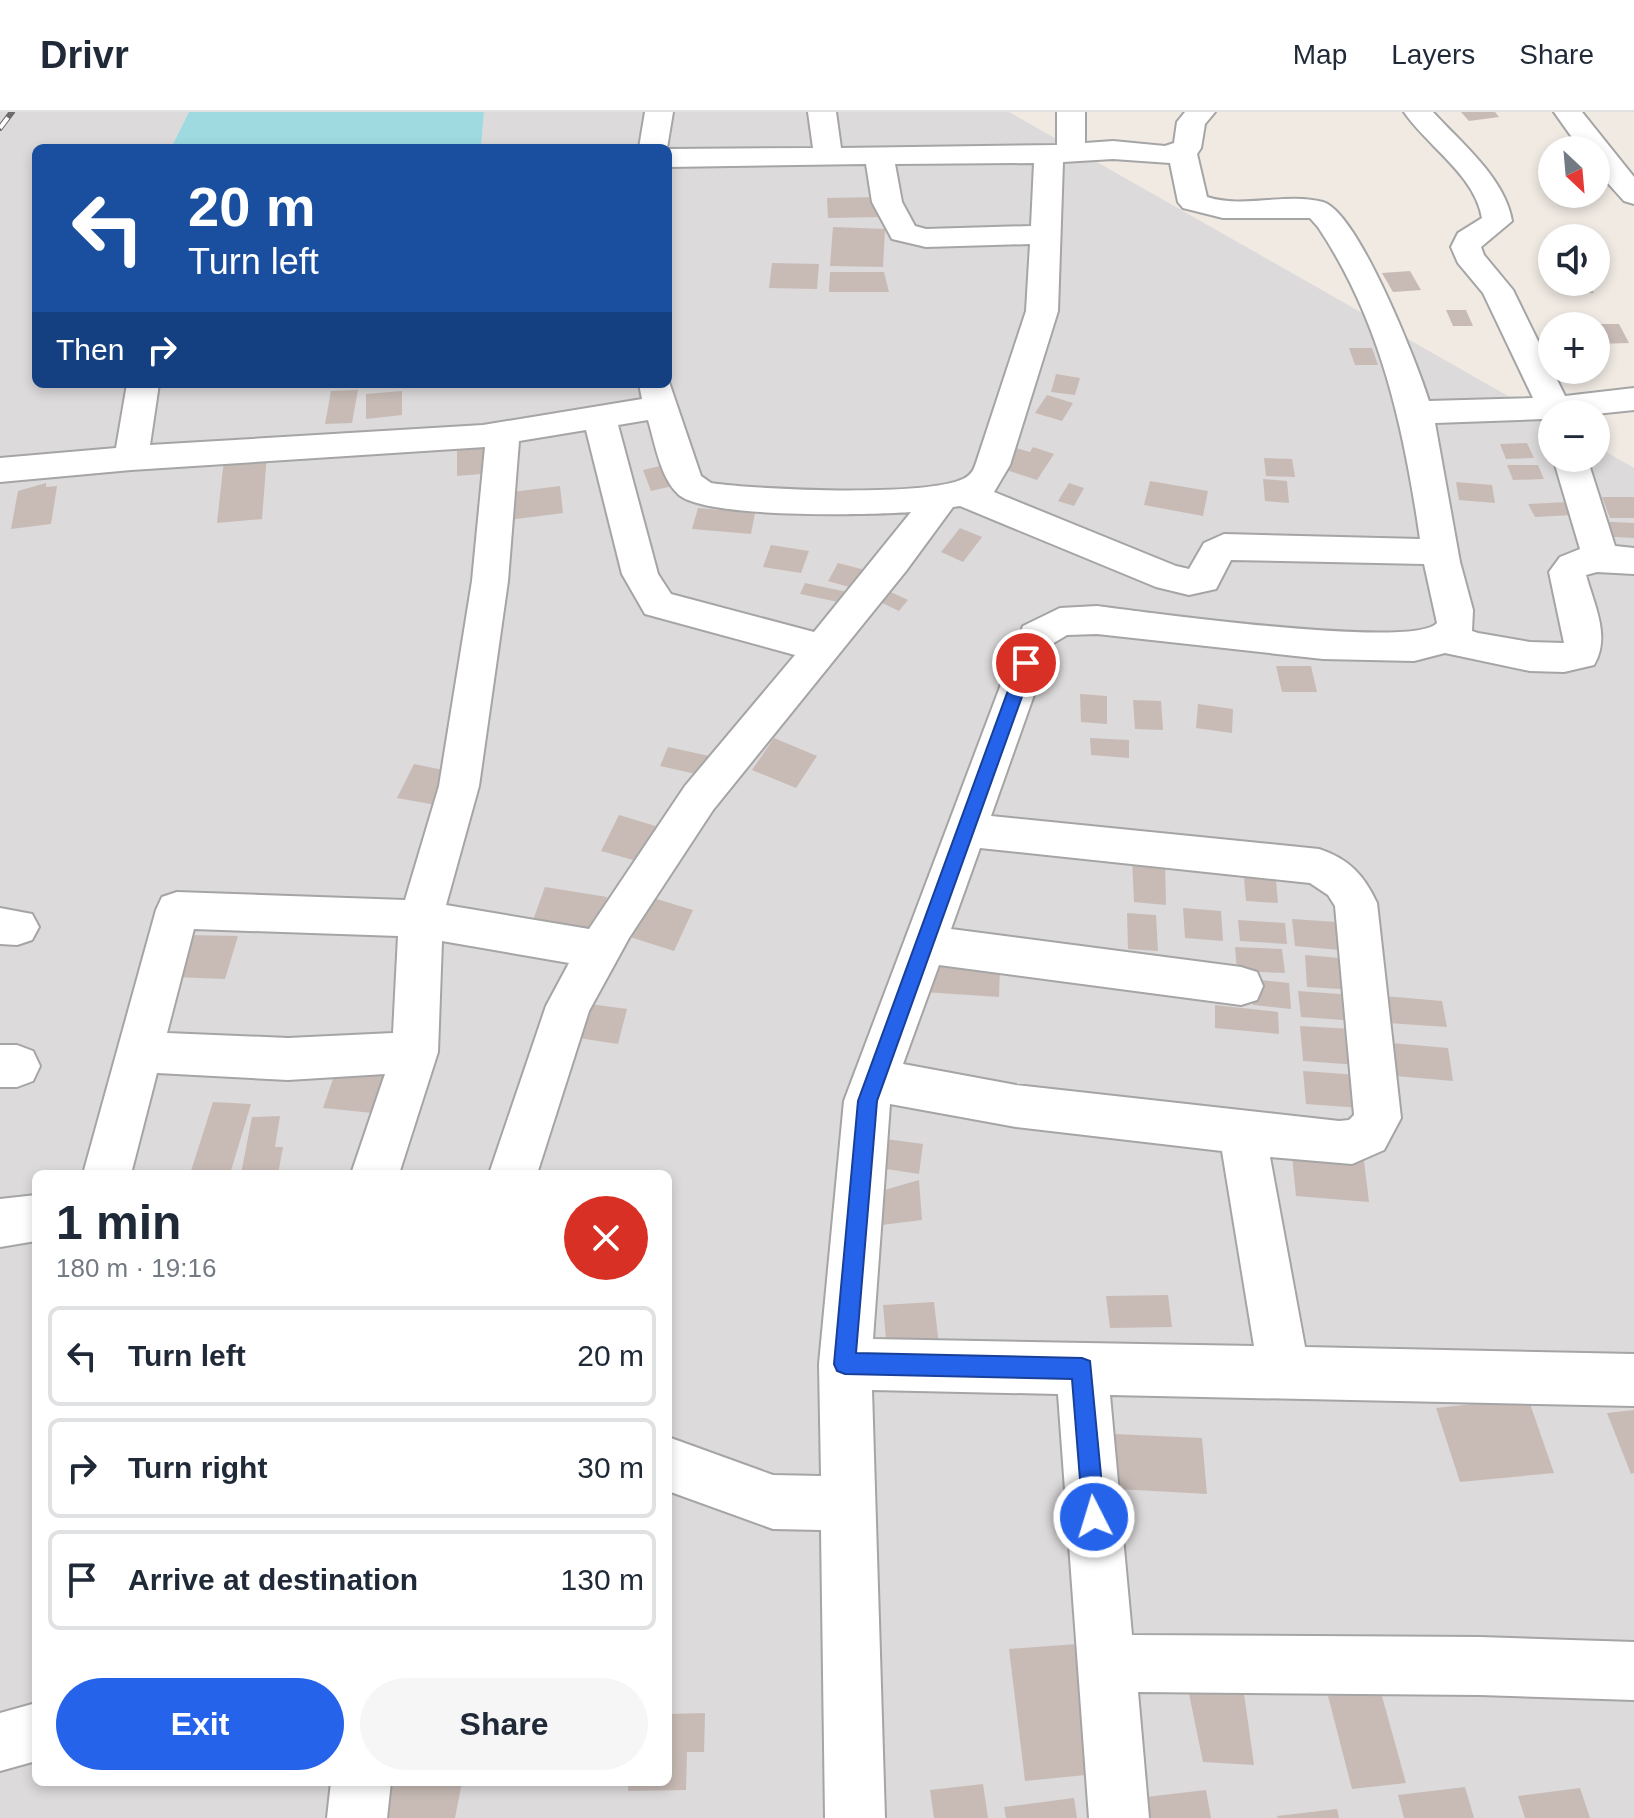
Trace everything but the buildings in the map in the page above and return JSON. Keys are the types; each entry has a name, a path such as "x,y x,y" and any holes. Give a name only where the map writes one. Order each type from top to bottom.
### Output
{"street":[{"path":"654,144 659,112"},
{"path":"822,112 828,157"},
{"path":"0,470 503,433 599,417 658,396 685,479 690,487 700,493 783,498 952,495 980,486 996,456 1042,311 1046,235 1060,153 1071,112"},
{"path":"672,158 879,157 1113,150 1168,155 1187,148 1191,122 1198,112"},
{"path":"1418,112 1487,193 1498,212 1497,221 1469,239 1466,247 1469,257 1497,290 1551,400"},
{"path":"1568,112 1605,163 1634,195"},
{"path":"1182,152 1193,202 1207,208 1318,210 1326,216 1370,293 1396,351 1415,413 1441,552 1454,600 1456,627 1445,639"},
{"path":"879,157 887,202 903,233 926,238 1046,235"},
{"path":"131,458 142,388"},
{"path":"1610,403 1634,399"},
{"path":"1415,413 1538,411"},
{"path":"599,417 640,574 658,604 823,648"},
{"path":"376,1170 415,1052 421,919 459,786 490,581 503,433"},
{"path":"855,1818 845,1364 867,1101 1036,636 1060,622 1111,621 1323,645 1414,647 1445,639 1529,657 1559,659 1581,655 1585,647 1567,572 1573,564 1583,559 1618,561 1577,472"},
{"path":"952,495 1169,578 1189,582 1203,580 1217,552 1224,547 1441,552"},
{"path":"514,1170 568,1006 600,950 699,798 952,495"},
{"path":"875,1080 1016,1106 1358,1143 1373,1131 1378,1118 1356,903 1343,882 1319,866 1262,858 966,830"},
{"path":"108,1170 177,910 421,919 600,950"},
{"path":"924,944 1241,986"},
{"path":"139,1052 288,1059 415,1052"},
{"path":"1242,1132 1284,1373"},
{"path":"0,1223 32,1219"},
{"path":"845,1364 1634,1380"},
{"path":"1082,1369 1119,1818"},
{"path":"672,1465 773,1502 848,1503"},
{"path":"1107,1665 1152,1662 1433,1665 1634,1671"},
{"path":"0,1742 32,1733"},
{"path":"357,1818 361,1786"}],"shaded area":[{"path":"0,112 189,112 173,144 32,144 32,388 672,388 672,144 481,144 484,112 1009,112 1538,413 1538,472 1610,472 1610,454 1634,468 1634,1818 0,1818"}],"water":[{"path":"189,112 484,112 481,144 173,144"}],"railway":[{"path":"0,128 12,112"}],"route":[{"path":"1026,663 867,1101 845,1364 1082,1369 1094,1517"}]}
